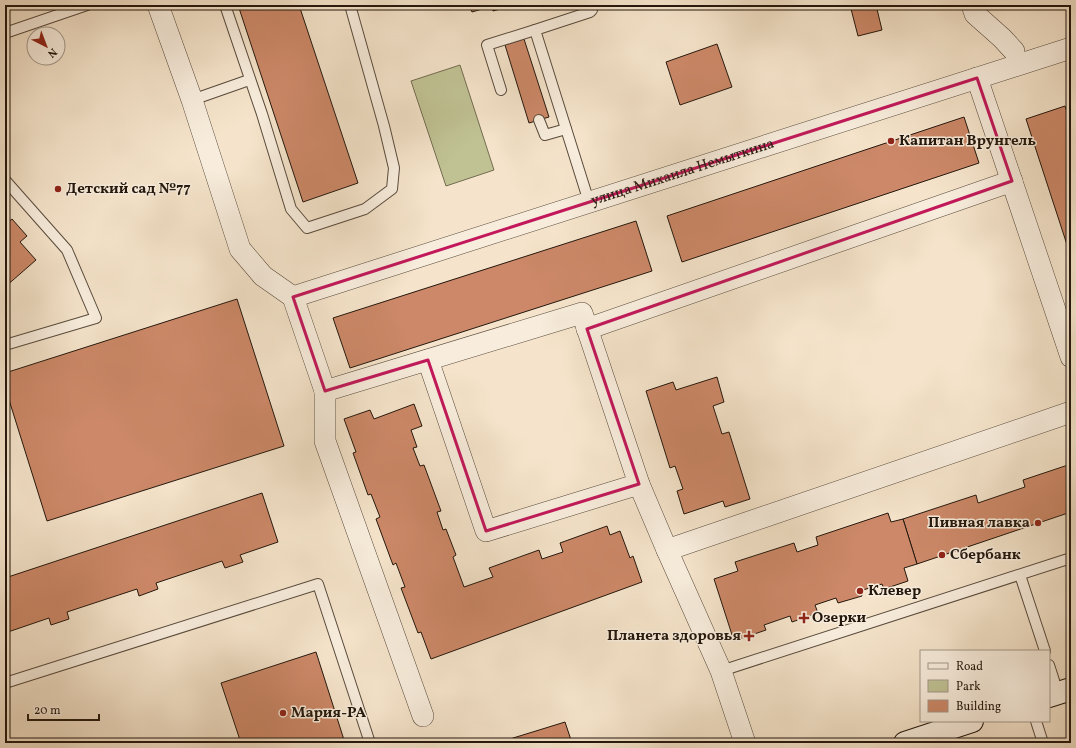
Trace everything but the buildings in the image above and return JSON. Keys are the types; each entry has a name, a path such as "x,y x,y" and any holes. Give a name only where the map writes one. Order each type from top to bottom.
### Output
{"street":[{"path":"158,5 192,100 240,249 263,276 293,297 326,391 325,441 423,716"},
{"path":"972,5 975,14 1014,51"},
{"name":"улица Михаила Немыткина","path":"293,297 1071,48"},
{"path":"977,78 1071,357"},
{"path":"587,329 1012,181"},
{"path":"326,391 582,313 640,484 667,550 721,671 745,743"},
{"path":"428,360 486,531 640,484"},
{"path":"667,550 1071,412"},
{"path":"905,743 969,722"}],"lane":[{"path":"5,33 87,5"},
{"path":"225,5 249,80 262,114 291,210 307,228 365,209 392,190 394,168 384,126 350,5"},
{"path":"501,90 487,45 590,12 592,10 592,5"},
{"path":"535,30 589,202"},
{"path":"192,100 249,80"},
{"path":"539,120 545,135 566,129"},
{"path":"5,180 67,250 96,318 5,345"},
{"path":"721,671 1071,558"},
{"path":"1020,575 1044,650"},
{"path":"5,683 318,584 370,743"},
{"path":"1050,668 1059,692"},
{"path":"1036,722 1043,743"}],"highlighted area":[{"path":"977,78 1012,181 587,329 639,484 486,531 428,360 325,391 293,297"}],"green space":[{"path":"460,65 494,170 446,186 411,81"}],"place":[{"name":"Капитан Врунгель","path":"891,141"},
{"name":"Детский сад №77","path":"58,189"},
{"name":"Пивная лавка","path":"1038,523"},
{"name":"Сбербанк","path":"942,555"},
{"name":"Клевер","path":"860,591"},
{"name":"Озерки","path":"804,618"},
{"name":"Планета здоровья","path":"749,636"},
{"name":"Мария-РА","path":"283,713"}]}
